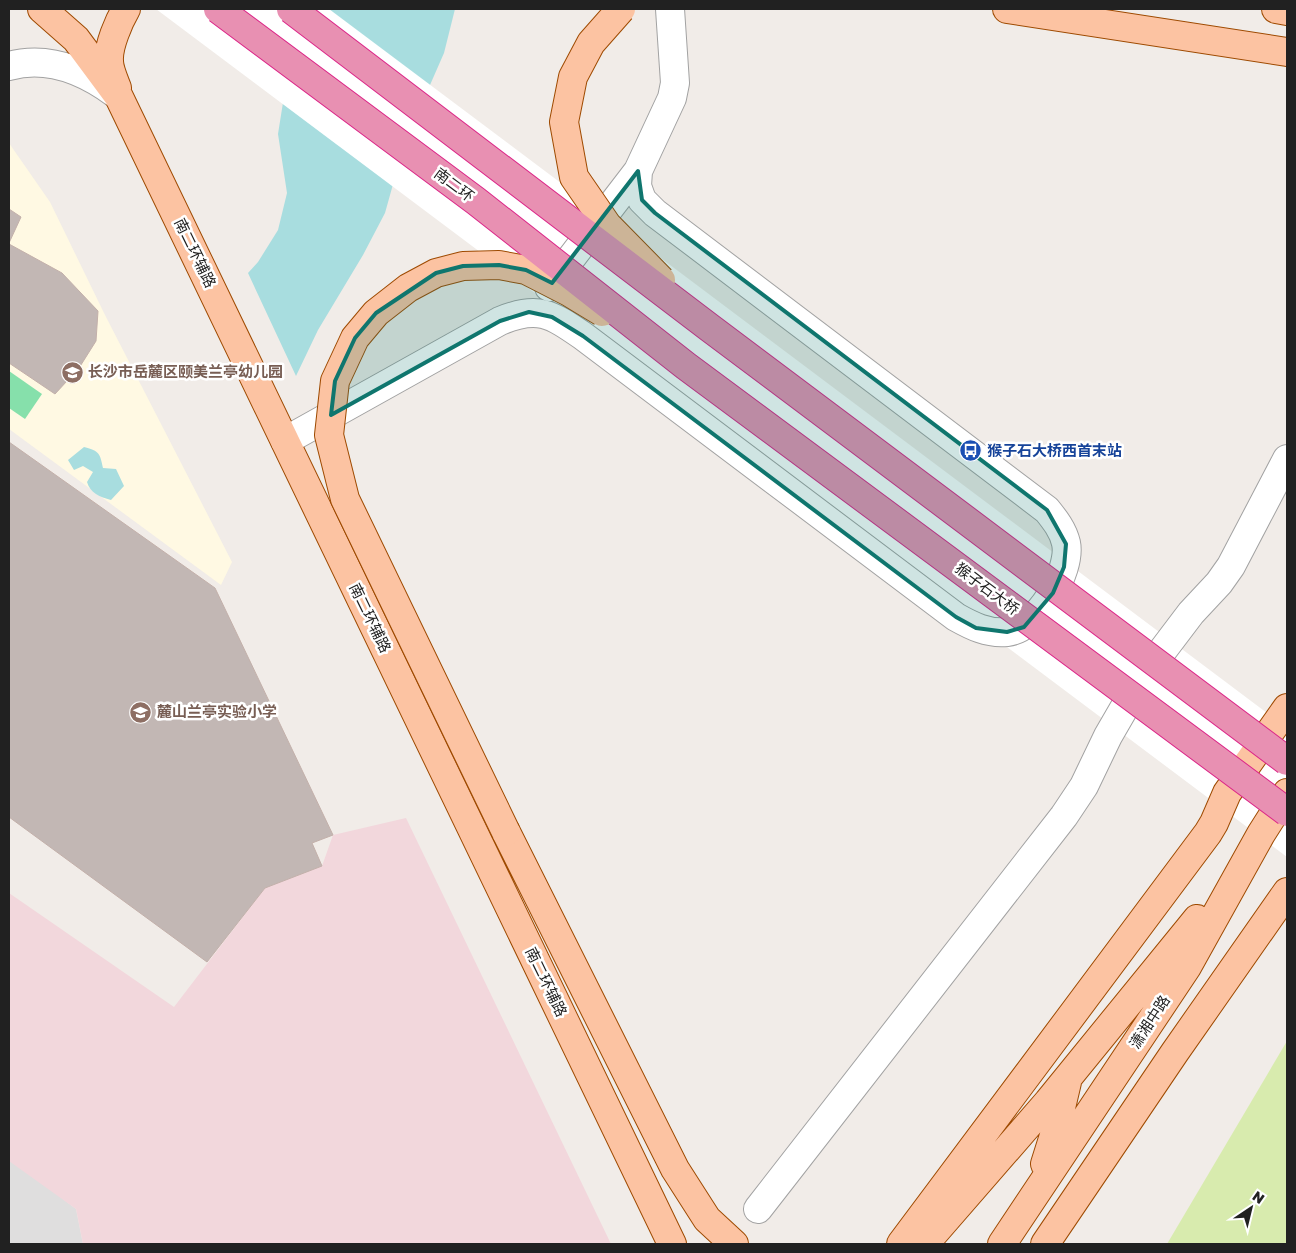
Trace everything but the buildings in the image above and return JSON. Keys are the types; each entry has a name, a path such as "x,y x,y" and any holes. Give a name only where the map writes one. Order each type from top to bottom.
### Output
{"highway":[{"name":"南二环","path":"218,9 476,201 686,366"},
{"path":"291,9 710,328 1287,761"},
{"name":"猴子石大桥","path":"686,366 1287,812"}],"main road":[{"name":"南二环辅路","path":"42,9 76,39 119,97 672,1244"},
{"path":"119,97 109,61 112,43 126,9"},
{"path":"621,9 591,43 573,77 564,122 574,177 607,225 710,328"},
{"path":"1007,9 1287,52"},
{"path":"1276,9 1287,11"},
{"path":"686,366 569,292 526,270 499,265 463,266 436,273 408,288 376,313 355,338 335,381 329,435 345,499 506,832 675,1169 709,1244"},
{"path":"901,1244 1208,833 1246,755 1287,708"},
{"name":"潇湘中路","path":"1002,1244 1187,966 1261,834 1287,792"},
{"path":"923,1244 934,1234 1068,1078 1177,946 1261,834"},
{"path":"1045,1244 1175,1052 1287,892"},
{"path":"1027,1207 1056,1130 1068,1078 1078,1007"},
{"path":"675,1169 707,1219 734,1244"}],"street":[{"path":"529,312 638,171 672,98 676,83 670,9"},
{"path":"9,66 44,62 62,65 100,82 119,97"},
{"path":"285,440 500,321 517,314 529,312 552,317 583,336 956,617 976,628 991,632 1007,632 1024,627 1034,618 1053,593 1064,566 1066,544 1058,524 1047,510 655,213 642,200 637,186 638,171"},
{"path":"758,1209 1064,816 1084,786 1108,736 1141,679 1192,612 1219,583 1231,566 1287,459"},
{"path":"1053,593 1059,614 1066,624 1246,755"},
{"path":"1034,618 1046,618 1066,624"}],"highlighted area":[{"path":"638,171 642,200 655,213 1047,510 1066,544 1064,567 1053,593 1024,627 1007,632 976,628 956,617 583,336 552,317 529,312 500,321 331,415 335,381 355,338 376,313 436,273 463,266 499,265 526,270 552,283"}],"shaded area":[{"name":"长沙市岳麓区颐美兰亭幼儿园","path":"9,143 50,202 105,315 232,562 221,585 9,429"},
{"path":"406,818 611,1244 83,1244 76,1209 9,1161 9,893 174,1007 265,888 322,866 333,835"},
{"path":"9,1158 76,1209 83,1244 9,1244"}],"green space":[{"path":"9,371 42,394 25,419 9,408"},
{"path":"1287,1041 1287,1244 1167,1244"}],"water":[{"path":"304,9 455,9 444,53 397,170 385,213 363,255 318,330 296,376 248,273 258,262 278,230 287,193 278,134 285,90"},
{"path":"84,447 98,454 103,468 116,469 124,486 111,500 99,496 88,486 87,482 93,472 83,466 74,470 68,460"}],"pier":[{"path":"156,9 329,9 1287,728 1287,857"}],"place":[{"name":"长沙市岳麓区颐美兰亭幼儿园","path":"72,372"},
{"name":"猴子石大桥西首末站","path":"971,451"},
{"name":"麓山兰亭实验小学","path":"141,712"}]}
